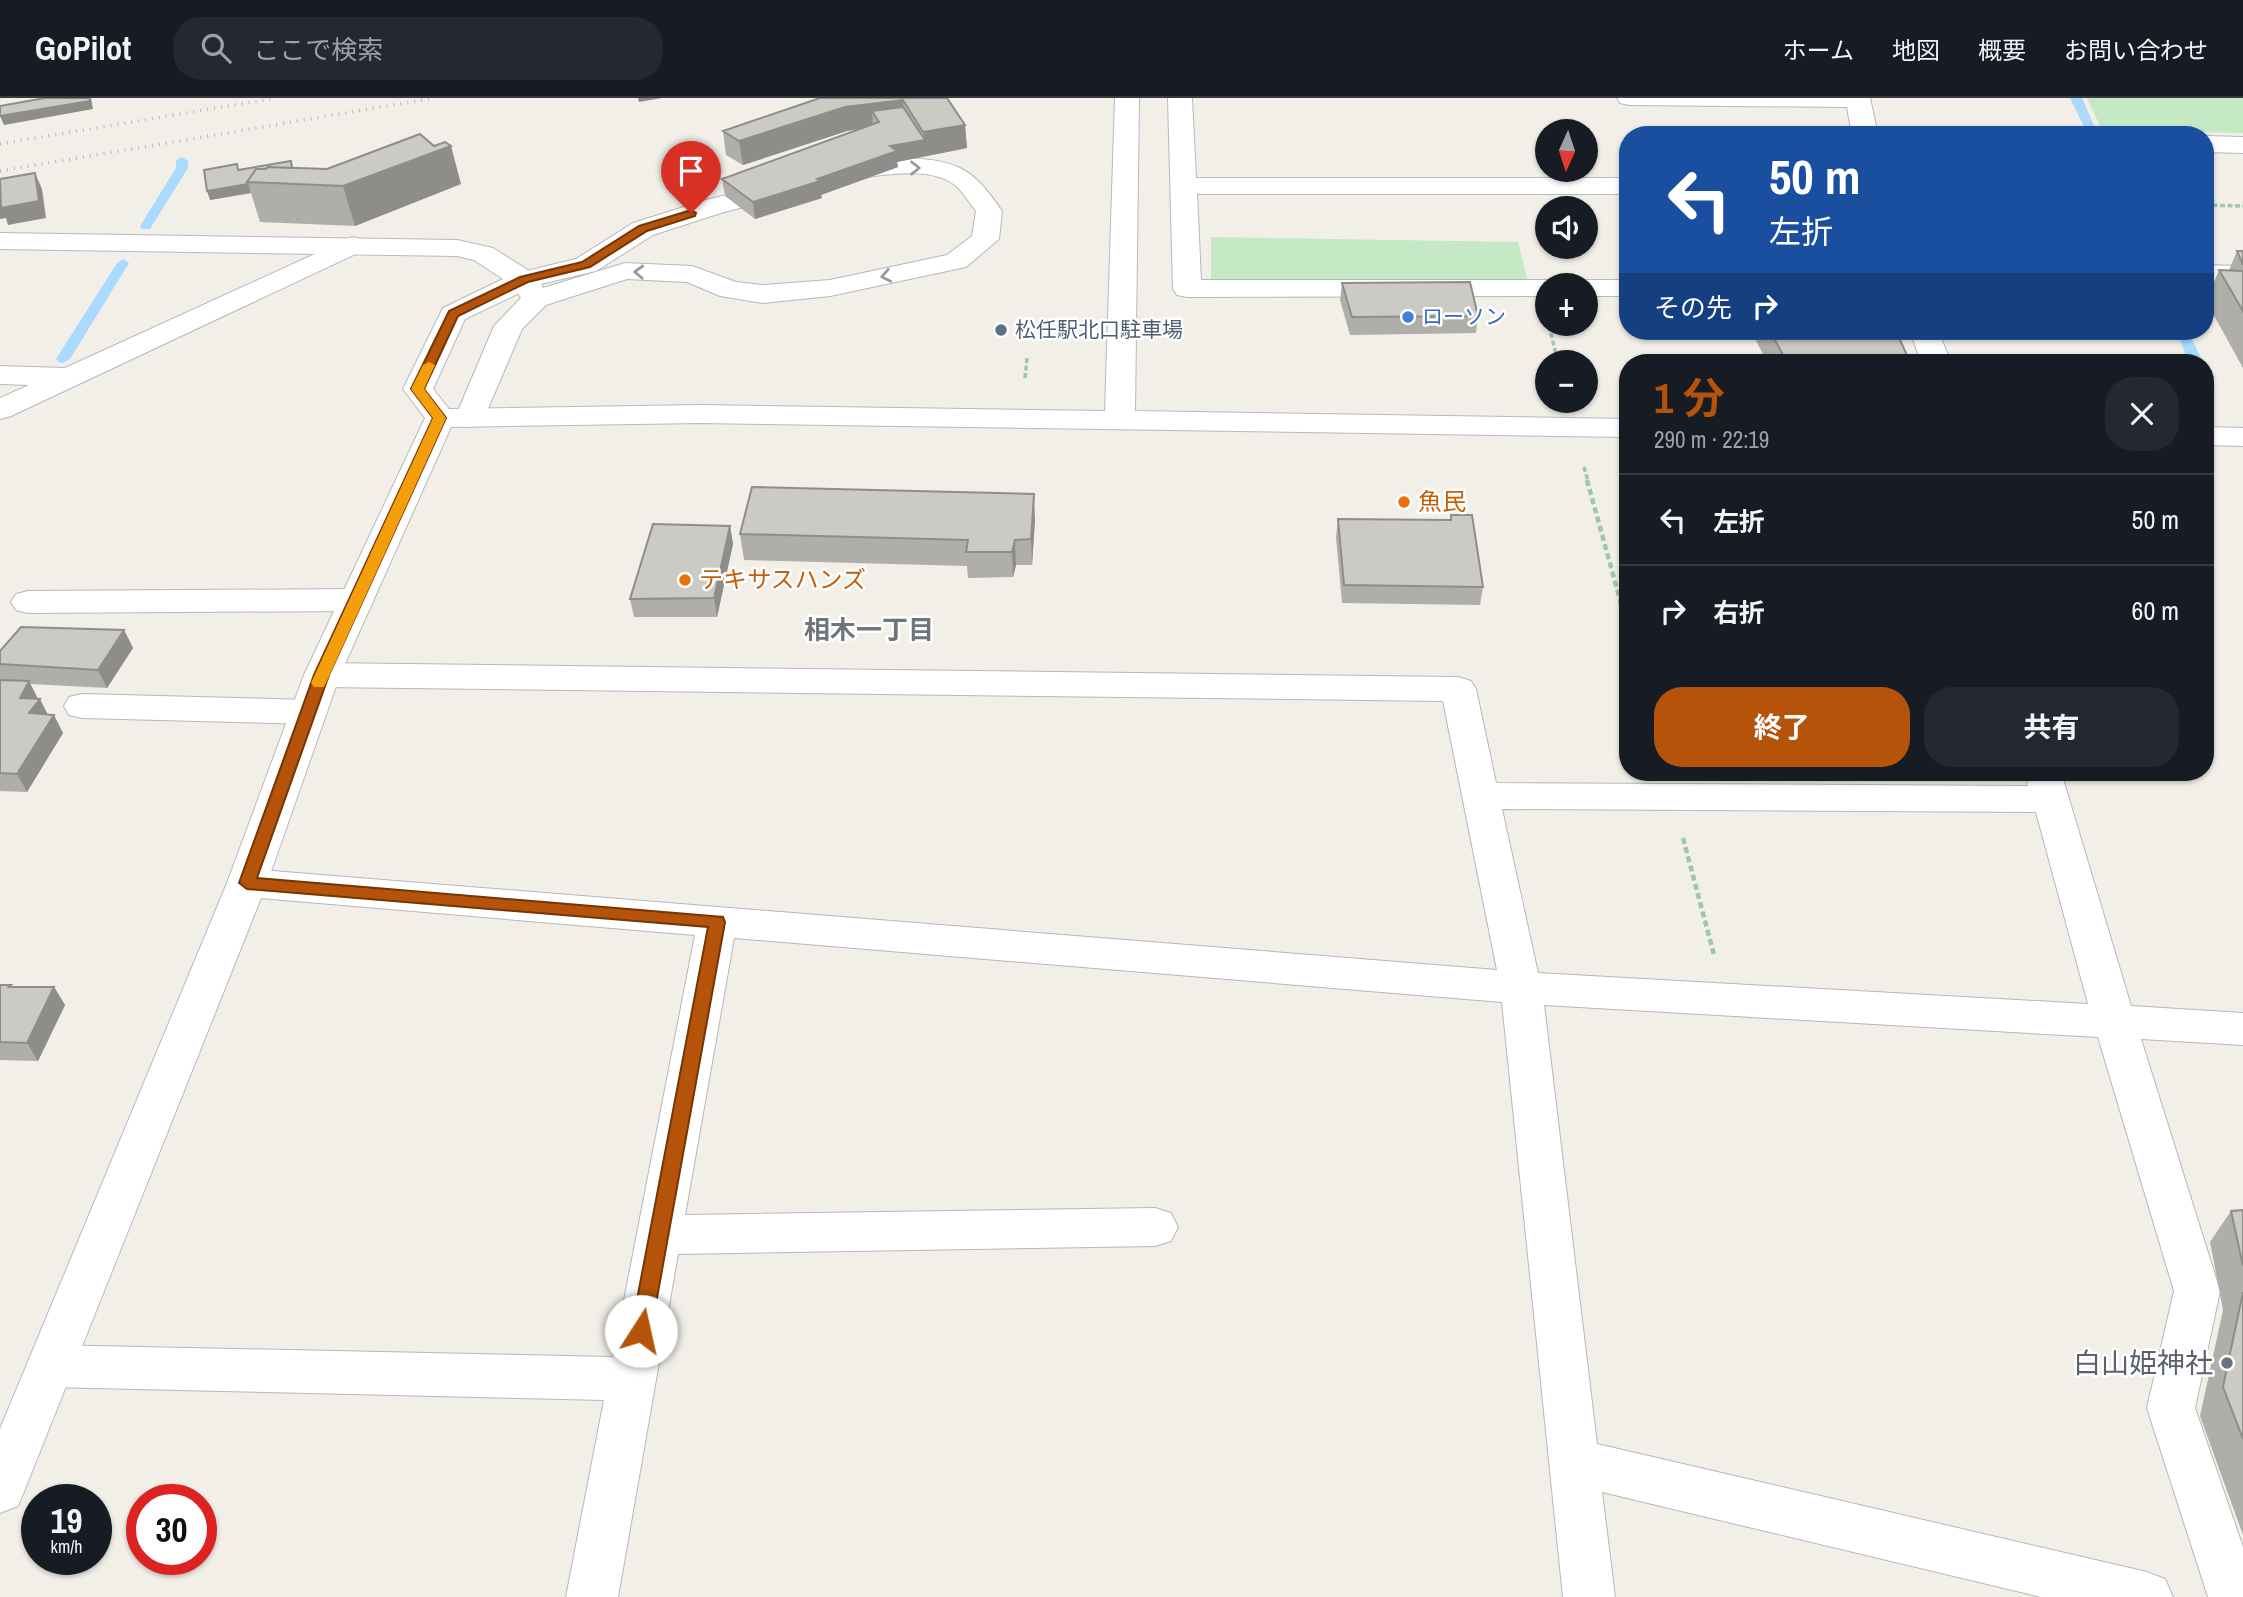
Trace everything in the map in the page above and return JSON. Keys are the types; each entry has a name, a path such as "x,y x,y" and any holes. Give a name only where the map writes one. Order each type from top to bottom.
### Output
{"street":[{"path":"1120,418 1126,98"},
{"path":"1180,98 1187,289 1535,288"},
{"path":"1629,98 1858,99 1863,126"},
{"path":"2214,144 2243,145"},
{"path":"0,241 457,248 483,254 530,289 625,271 692,274 730,290 763,294 830,288 956,261 985,239 989,211 962,178 924,167 862,169 715,206 643,229 586,265 530,289 453,314 418,389 455,418 701,414 1120,418 1619,428"},
{"path":"1183,186 1619,186"},
{"path":"692,274 687,244 715,206"},
{"path":"0,410 352,245"},
{"path":"2214,273 2243,274"},
{"path":"1598,288 1619,288"},
{"path":"0,1489 247,883 322,675 357,600 455,418 530,289"},
{"path":"0,375 72,377"},
{"path":"2214,436 2243,437"},
{"path":"28,602 357,600"},
{"path":"322,675 1458,689 1521,988 1589,1597"},
{"path":"82,706 309,712"},
{"path":"1481,796 1672,797 2046,785 2114,1021 2197,1291 2171,1408 2234,1597"},
{"path":"247,883 1521,988 2243,1029"},
{"path":"592,1597 717,922"},
{"path":"658,1235 1155,1227"},
{"path":"50,1366 632,1379"},
{"path":"1574,1462 2147,1597"}],"path":[{"path":"2214,205 2243,206"},
{"path":"1025,378 1027,358"},
{"path":"1574,427 1619,595"},
{"path":"1672,797 1726,999"}],"green space":[{"path":"2087,98 2243,98 2243,133 2214,132 2214,126 2100,126"},
{"path":"1211,237 1518,242 1528,281 1211,281"}],"building":[{"path":"45,98 90,98 90,101 0,116 0,106"},
{"path":"820,98 947,98 965,125 923,132 903,100 845,107 739,141 723,131"},
{"path":"903,107 925,140 890,146 897,151 817,179 820,181 753,202 722,179 879,122 872,111"},
{"path":"420,134 434,146 445,142 451,146 343,186 247,182 256,169 327,169"},
{"path":"291,161 292,168 256,169 248,184 207,191 204,170 237,164 238,170"},
{"path":"35,173 39,201 1,208 0,179"},
{"path":"2237,251 2243,251 2243,265"},
{"path":"2219,270 2243,271 2243,311"},
{"path":"1470,282 1478,316 1352,317 1342,283"},
{"path":"1775,340 1900,340 1906,354 1783,354"},
{"path":"752,487 1034,494 1031,539 1015,540 1012,552 966,552 968,540 740,534"},
{"path":"1451,515 1472,515 1483,587 1344,585 1338,519 1451,520"},
{"name":"テキサスハンズ","path":"653,524 730,526 714,598 630,599"},
{"path":"21,627 124,630 98,670 0,664 0,651"},
{"path":"0,680 29,681 20,698 40,699 29,713 54,715 17,774 0,773"},
{"path":"0,985 54,987 27,1043 0,1042"},
{"path":"2243,1210 2243,1266 2231,1211"},
{"path":"2243,1292 2243,1439 2223,1387"}],"waterway":[{"path":"2076,98 2089,126"},
{"path":"146,226 182,168 182,161"},
{"path":"63,359 123,263"},
{"path":"2186,340 2192,354"}],"railway":[{"path":"0,144 276,98"},
{"path":"0,171 435,98"}],"slow traffic":[{"path":"319,683 440,418 418,389 429,365"}],"place":[{"name":"ローソン","path":"1408,317"},
{"name":"松任駅北口駐車場","path":"1001,330"},
{"name":"魚民","path":"1404,502"},
{"name":"テキサスハンズ","path":"685,580"},
{"name":"白山姫神社","path":"2227,1363"}],"district":[{"name":"相木一丁目","path":"869,630"}],"route":[{"path":"641,1331 717,922 247,883 322,675 440,418 418,389 453,314 524,280 586,265 643,229 691,213"}]}
